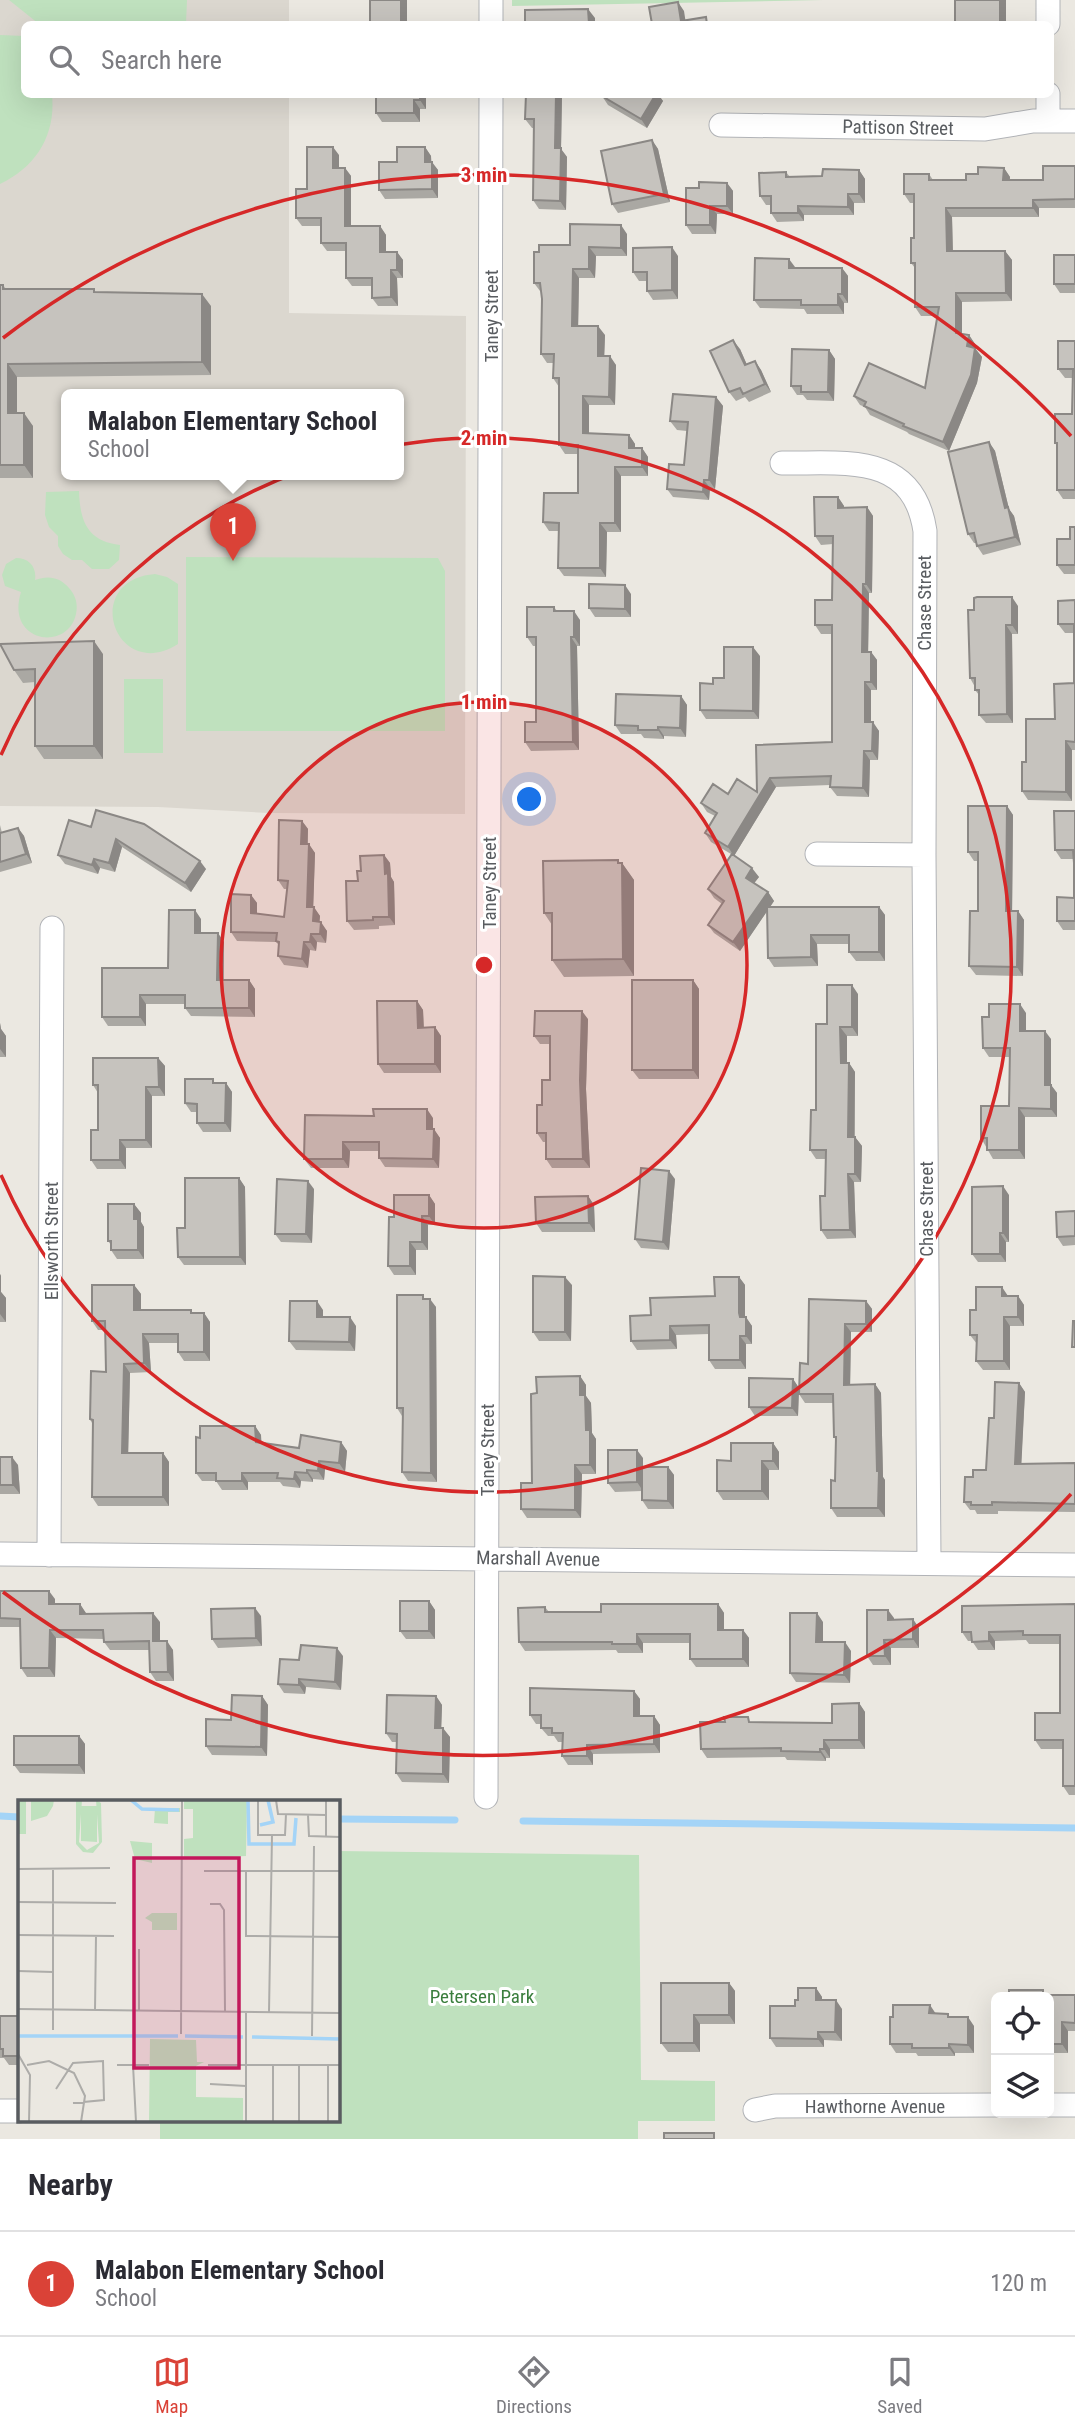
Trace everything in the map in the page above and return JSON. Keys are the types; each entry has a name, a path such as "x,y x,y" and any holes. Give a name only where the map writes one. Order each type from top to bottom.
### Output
{"street":[{"path":"491,0 491,21"},
{"path":"1048,0 1048,21"},
{"name":"Taney Street","path":"486,1797 491,98"},
{"path":"1048,98 1048,121"},
{"name":"Pattison Street","path":"720,125 985,129 1048,121 1075,121"},
{"name":"Chase Street","path":"782,463 864,464 884,470 912,494 922,514 925,531 923,855 929,1562"},
{"path":"817,854 923,855"},
{"name":"Ellsworth Street","path":"49,1555 52,928"},
{"name":"Marshall Avenue","path":"0,1554 1075,1565"},
{"name":"Hawthorne Avenue","path":"755,2110 775,2106 991,2105"},
{"path":"1054,2105 1075,2105"},
{"path":"0,2110 18,2110"}],"shaded area":[{"path":"0,0 289,0 289,21 21,21 21,98 289,98 289,313 466,316 465,814 268,813 158,807 0,806"}],"green space":[{"path":"9,0 187,0 186,21 35,21"},
{"path":"512,0 823,0 512,6"},
{"path":"0,35 21,36 21,98 52,98 51,123 41,148 33,159 24,169 0,184"},
{"path":"79,491 81,512 88,528 100,539 120,545 119,560 109,569 92,569 82,560 72,560 63,554 58,546 58,536 49,527 45,515 46,492"},
{"path":"186,557 438,558 445,571 445,731 186,731"},
{"path":"16,558 31,564 35,571 35,580 49,577 58,579 73,594 77,603 76,614 71,626 62,634 40,636 29,631 22,622 18,609 21,592 5,586 2,575 6,564"},
{"path":"155,574 178,584 178,644 156,653 137,651 123,641 115,626 113,609 118,593 132,580"},
{"path":"124,679 163,679 163,753 124,753"},
{"name":"Petersen Park","path":"340,1851 639,1855 641,2080 715,2081 715,2121 638,2121 638,2139 160,2139 160,2122 340,2122"}],"building":[{"path":"370,0 401,0 401,21 370,21"},
{"path":"955,0 1000,0 1000,21 955,21"},
{"path":"678,2 681,21 651,21 649,7"},
{"path":"588,9 589,21 525,21 525,10"},
{"path":"706,17 707,21 681,21"},
{"path":"376,98 420,98 414,100 414,113 376,113"},
{"path":"526,98 556,98 555,148 561,148 560,201 533,200 534,119 525,119"},
{"path":"605,98 654,98 641,119"},
{"path":"652,140 664,194 612,204 601,151"},
{"path":"307,147 333,147 333,168 345,168 345,226 380,226 380,252 397,252 397,270 391,270 391,297 372,298 372,278 346,278 346,243 321,243 321,218 296,218 296,189 307,189"},
{"path":"397,147 425,147 425,162 432,162 432,189 379,190 379,162 397,162"},
{"path":"1043,166 1075,166 1075,199 1033,200 1033,208 946,208 947,251 1005,251 1006,293 956,293 956,333 969,335 967,346 975,348 971,375 943,442 864,406 866,402 854,396 869,363 925,388 939,307 915,307 915,263 911,263 914,194 904,194 904,174 929,174 929,180 966,180 966,174 978,174 978,167 1004,168 1003,180 1043,180"},
{"path":"823,169 859,170 859,194 848,194 848,207 798,206 798,213 771,213 771,196 760,196 759,173 786,172 786,177 822,176"},
{"path":"699,182 727,183 727,206 710,206 710,225 686,225 686,188 699,188"},
{"path":"570,224 621,225 621,248 589,247 589,269 573,269 572,326 598,326 598,356 610,356 609,397 583,396 583,433 629,435 629,448 642,448 642,467 615,467 615,523 600,523 600,568 558,568 559,523 543,522 544,493 578,493 578,445 559,445 559,378 553,378 554,354 541,354 542,299 540,283 534,283 534,252 539,252 539,245 570,245"},
{"path":"672,247 672,290 647,291 647,272 633,272 633,248"},
{"path":"1054,255 1075,255 1075,284 1054,284"},
{"path":"755,258 789,259 789,268 842,268 842,294 838,294 838,305 801,305 801,300 754,300"},
{"path":"0,285 3,285 3,289 94,289 94,292 202,294 202,362 8,364 8,413 24,413 24,465 0,465"},
{"path":"733,340 745,365 755,361 765,384 743,394 740,388 729,392 710,351"},
{"path":"1058,341 1075,341 1075,490 1057,490 1055,414 1072,414 1073,369 1058,369"},
{"path":"792,349 829,350 828,392 801,392 801,386 791,386"},
{"path":"673,394 716,397 709,480 704,480 703,492 667,489 669,464 684,465 688,422 670,421"},
{"path":"989,442 1015,537 977,546 974,533 968,534 948,452"},
{"path":"814,497 838,497 838,508 867,507 862,652 871,652 871,682 865,682 865,722 873,722 872,751 864,751 863,788 830,787 831,776 770,778 728,847 705,833 717,813 701,803 713,784 728,794 737,779 757,792 756,745 832,742 832,625 815,625 815,600 832,600 833,536 815,536"},
{"path":"1070,527 1075,527 1075,565 1057,565 1057,539 1070,539"},
{"path":"589,584 625,585 625,609 589,608"},
{"path":"1012,597 1012,625 1006,625 1007,714 979,715 979,690 975,690 975,678 970,678 968,610 974,610 974,598"},
{"path":"1075,600 1075,742 1066,741 1066,792 1022,791 1022,762 1026,762 1026,719 1055,719 1054,684 1074,683 1074,624 1058,624 1058,601"},
{"path":"527,607 554,607 554,611 574,611 574,637 571,637 573,742 525,742 525,722 536,722 536,637 527,637"},
{"path":"94,641 94,746 35,746 35,669 14,670 0,644"},
{"path":"724,647 753,647 753,711 700,710 700,683 713,684 713,678 724,678"},
{"path":"616,694 681,696 680,728 638,730 638,726 615,725"},
{"path":"968,806 1007,806 1006,911 1018,911 1017,967 969,966 970,911 978,911 978,852 968,852"},
{"path":"96,810 144,824 200,861 185,883 116,839 109,863 94,859 92,865 58,855 69,820 91,827"},
{"path":"1054,811 1075,811 1075,921 1057,921 1057,897 1074,898 1074,863 1073,850 1055,850"},
{"path":"279,820 302,821 301,844 309,844 307,907 314,907 313,921 321,922 320,934 311,934 310,942 304,942 302,959 278,956 277,933 231,932 231,894 251,895 251,913 284,917 288,881 278,880"},
{"path":"18,828 26,854 0,862 0,833"},
{"path":"732,854 752,868 746,878 768,892 733,942 708,925 724,901 708,889"},
{"path":"384,855 385,874 388,873 389,917 347,921 346,881 358,881 357,871 361,871 360,856"},
{"path":"618,860 618,863 622,863 623,959 552,960 552,913 544,913 543,861"},
{"path":"767,907 879,907 879,952 849,952 849,935 811,935 811,957 768,958"},
{"path":"169,910 195,910 195,933 218,933 217,980 249,980 249,1008 185,1008 185,995 140,995 140,1017 102,1017 102,968 168,968"},
{"path":"632,980 693,980 693,1070 632,1070"},
{"path":"827,985 852,985 852,1027 840,1027 841,1063 849,1063 848,1137 855,1137 855,1174 848,1174 850,1230 821,1230 820,1196 825,1196 826,1150 810,1150 811,1110 816,1110 816,1024 827,1024"},
{"path":"377,1001 417,1001 418,1028 435,1027 435,1064 378,1064"},
{"path":"989,1004 1020,1004 1020,1031 1045,1031 1045,1085 1051,1085 1051,1109 1019,1108 1019,1150 987,1150 987,1138 981,1138 981,1106 1009,1106 1010,1048 983,1048 982,1017 989,1017"},
{"path":"535,1011 582,1011 580,1080 583,1159 546,1159 546,1133 537,1133 537,1105 542,1105 542,1080 550,1080 550,1036 534,1036"},
{"path":"93,1058 158,1058 159,1087 146,1087 146,1140 120,1140 120,1160 91,1160 91,1130 98,1130 98,1085 93,1085"},
{"path":"185,1079 213,1079 213,1083 226,1083 225,1123 197,1123 197,1104 185,1103"},
{"path":"373,1109 427,1109 427,1129 434,1129 433,1159 379,1158 379,1142 343,1142 343,1159 304,1159 305,1115 374,1116"},
{"path":"641,1168 669,1171 663,1242 635,1239"},
{"path":"185,1178 239,1178 240,1257 178,1257 177,1228 185,1228"},
{"path":"277,1179 308,1181 306,1234 275,1234"},
{"path":"1003,1186 1000,1254 972,1254 972,1187"},
{"path":"394,1195 429,1195 429,1216 422,1216 422,1242 410,1242 410,1266 388,1266 389,1217 394,1217"},
{"path":"588,1196 589,1223 536,1223 535,1197"},
{"path":"108,1204 134,1204 134,1219 138,1219 138,1250 111,1250 111,1241 108,1241"},
{"path":"1075,1211 1075,1236 1057,1237 1056,1212"},
{"path":"533,1276 565,1277 565,1332 533,1332"},
{"path":"714,1277 739,1277 739,1313 740,1317 746,1317 746,1336 740,1336 740,1360 709,1360 709,1325 670,1326 670,1340 631,1341 630,1316 651,1315 650,1298 715,1296"},
{"path":"92,1285 134,1285 134,1310 191,1310 191,1313 204,1313 204,1352 178,1352 178,1334 143,1334 144,1363 124,1364 122,1453 163,1453 163,1497 92,1497 91,1371 106,1372 105,1321 92,1321"},
{"path":"976,1287 1002,1287 1002,1296 1018,1296 1018,1317 1004,1317 1004,1361 976,1361 977,1335 970,1335 970,1310 976,1310"},
{"path":"397,1295 423,1295 423,1299 430,1299 431,1473 402,1472 403,1408 397,1408"},
{"path":"809,1299 866,1301 866,1324 845,1324 844,1385 875,1384 878,1508 831,1508 836,1437 833,1394 799,1394 800,1363 808,1364"},
{"path":"290,1301 317,1301 317,1317 350,1317 349,1342 289,1341"},
{"path":"1075,1321 1075,1347 1072,1347"},
{"path":"580,1376 580,1395 585,1395 586,1430 590,1430 590,1465 575,1465 575,1510 521,1509 521,1483 532,1483 531,1394 537,1393 536,1377"},
{"path":"749,1378 793,1379 792,1408 749,1407"},
{"path":"995,1382 1019,1383 1015,1464 1075,1463 1075,1504 992,1502 992,1505 971,1505 971,1502 964,1502 965,1477 973,1477 973,1470 986,1470 989,1418 994,1418"},
{"path":"200,1426 255,1426 256,1442 299,1448 301,1435 341,1442 339,1463 319,1461 318,1471 295,1472 294,1479 277,1478 278,1473 242,1473 242,1481 216,1481 216,1473 196,1473 196,1437 200,1438"},
{"path":"731,1443 773,1443 773,1461 762,1461 762,1491 717,1491 717,1460 731,1461"},
{"path":"608,1450 637,1450 637,1482 608,1483"},
{"path":"0,1457 12,1457 13,1485 0,1485"},
{"path":"642,1467 668,1467 668,1501 642,1500"},
{"path":"0,1591 49,1591 49,1604 80,1604 80,1614 153,1613 153,1641 167,1641 168,1672 150,1672 149,1641 104,1642 103,1630 50,1630 49,1668 21,1668 20,1619 0,1618"},
{"path":"400,1601 429,1601 429,1631 400,1631"},
{"path":"601,1604 718,1604 718,1630 743,1630 743,1659 690,1659 690,1634 637,1634 637,1644 519,1642 518,1608 545,1607 545,1612 601,1612"},
{"path":"1075,1604 1075,1786 1063,1786 1063,1740 1035,1740 1035,1713 1060,1713 1060,1635 1023,1635 1023,1631 989,1632 989,1641 972,1642 971,1632 962,1632 962,1606"},
{"path":"255,1608 256,1638 212,1639 211,1609"},
{"path":"867,1610 888,1610 888,1620 913,1619 913,1639 884,1640 885,1656 867,1656"},
{"path":"790,1613 817,1613 816,1642 845,1642 844,1675 790,1673"},
{"path":"301,1645 337,1648 335,1682 299,1679 299,1685 278,1684 280,1659 299,1660"},
{"path":"530,1688 634,1691 634,1716 654,1716 654,1744 587,1745 587,1756 562,1756 563,1733 552,1733 552,1728 541,1728 541,1715 530,1715"},
{"path":"232,1695 262,1696 261,1747 206,1746 206,1719 231,1720"},
{"path":"387,1695 436,1696 435,1728 443,1728 443,1774 396,1773 397,1734 386,1733"},
{"path":"859,1703 859,1740 824,1740 824,1749 820,1749 820,1752 781,1751 781,1748 701,1749 700,1722 725,1722 724,1717 748,1717 749,1722 832,1723 832,1704"},
{"path":"14,1736 79,1736 79,1765 14,1765"},
{"path":"661,1983 729,1983 729,2015 694,2015 694,2043 661,2043"},
{"path":"798,1988 816,1988 816,2000 836,2000 835,2032 818,2032 818,2039 770,2038 770,2006 795,2006"},
{"path":"1009,1990 1043,1990 1043,1992"},
{"path":"1054,1995 1075,1995 1075,2023 1062,2022 1062,2044 1054,2044"},
{"path":"893,2005 930,2005 929,2013 968,2017 968,2045 912,2048 912,2044 890,2044"},
{"path":"0,2016 18,2016 18,2056 3,2056 3,2049 0,2049"},
{"path":"664,2133 714,2133 714,2139 664,2139"}],"waterway":[{"path":"0,1816 18,1817"},
{"path":"340,1819 455,1820"},
{"path":"523,1821 1075,1828"}],"place":[{"name":"Malabon Elementary School","path":"233,561"}]}
